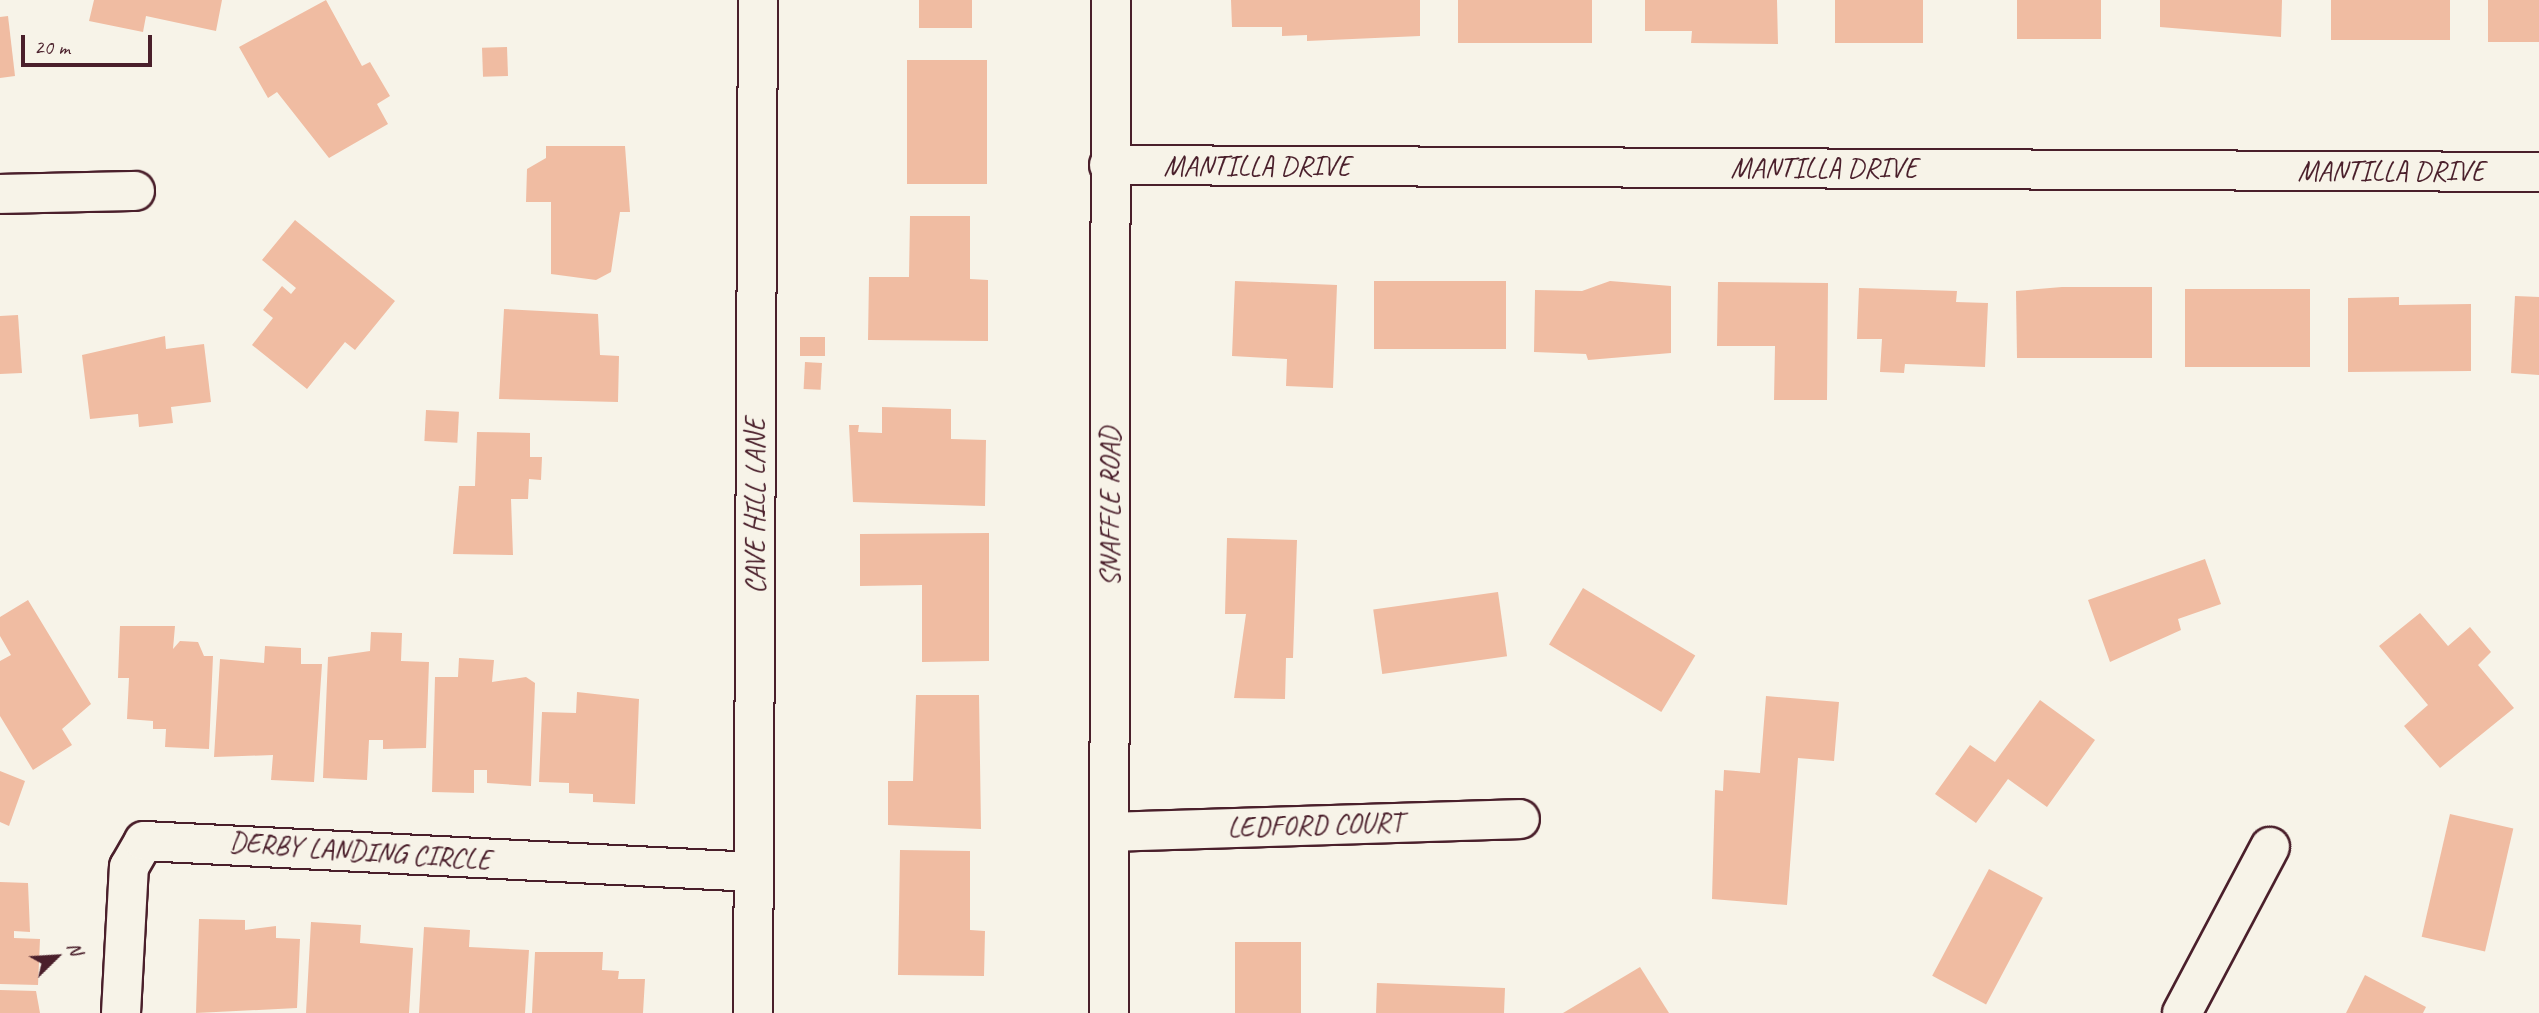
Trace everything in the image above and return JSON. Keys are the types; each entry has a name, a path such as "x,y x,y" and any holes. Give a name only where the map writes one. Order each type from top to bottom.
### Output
{"street":[{"name":"CAVE HILL LANE","path":"753,1013 758,0"},
{"name":"SNAFFLE ROAD","path":"1109,1013 1111,0"},
{"name":"MANTILLA DRIVE","path":"1109,165 2539,172"},
{"path":"0,194 135,191"},
{"name":"LEDFORD COURT","path":"1111,832 1520,819"},
{"name":"DERBY LANDING CIRCLE","path":"121,1013 129,867 144,841 753,872"},
{"path":"2182,1013 2270,847"}],"building":[{"path":"94,0 222,0 216,31 146,16 143,32 89,21"},
{"path":"326,0 362,66 370,62 390,96 377,104 388,124 329,158 277,92 268,98 239,47"},
{"path":"919,0 972,0 972,28 919,28"},
{"path":"1231,0 1420,0 1420,36 1307,41 1307,35 1282,36 1282,27 1232,27"},
{"path":"1458,0 1592,0 1592,43 1458,43"},
{"path":"1645,0 1777,0 1778,44 1691,43 1692,31 1645,31"},
{"path":"1835,0 1923,0 1923,43 1835,43"},
{"path":"2017,0 2101,0 2101,39 2017,39"},
{"path":"2160,0 2282,0 2281,37 2160,27"},
{"path":"2331,0 2450,0 2450,40 2331,40"},
{"path":"2488,0 2539,0 2539,42 2488,42"},
{"path":"8,16 15,76 0,78 0,17"},
{"path":"507,47 508,76 483,77 482,48"},
{"path":"907,60 987,60 987,184 907,184"},
{"path":"546,146 625,146 630,212 620,212 611,272 596,280 551,274 551,202 526,202 527,169 546,158"},
{"path":"910,216 970,216 970,279 988,280 988,341 868,340 869,277 909,277"},
{"path":"295,220 395,301 355,350 345,342 307,389 252,345 273,318 263,310 282,286 291,294 296,288 262,260"},
{"path":"1235,281 1337,285 1333,388 1286,386 1287,359 1232,356"},
{"path":"1374,281 1506,281 1506,349 1374,349"},
{"path":"1610,281 1671,286 1671,353 1588,360 1586,354 1534,352 1535,290 1582,291"},
{"path":"1718,282 1828,283 1827,400 1774,400 1775,346 1717,346"},
{"path":"2062,287 2152,287 2152,358 2017,358 2016,291"},
{"path":"1859,288 1957,291 1956,302 1988,303 1985,367 1905,364 1904,373 1880,372 1882,339 1857,339"},
{"path":"2185,289 2310,289 2310,367 2185,367"},
{"path":"2515,296 2539,297 2539,375 2511,373"},
{"path":"2399,297 2399,305 2471,304 2471,371 2348,372 2348,298"},
{"path":"504,309 598,314 600,355 619,356 618,402 499,399"},
{"path":"18,315 22,373 0,374 0,316"},
{"path":"165,336 166,349 204,344 211,402 171,407 173,423 139,427 138,414 90,419 82,355"},
{"path":"800,337 825,337 825,356 800,356"},
{"path":"805,362 822,363 821,390 804,389"},
{"path":"882,407 951,409 951,439 986,440 985,506 853,502 849,425 859,425 858,432 882,433"},
{"path":"426,410 459,412 457,443 424,441"},
{"path":"477,432 530,433 530,457 542,457 541,480 529,479 528,499 511,499 513,555 453,554 459,486 475,486"},
{"path":"989,533 989,661 922,662 922,585 860,586 860,534"},
{"path":"1227,538 1297,540 1293,658 1286,658 1285,699 1234,698 1246,614 1225,614"},
{"path":"2205,559 2221,604 2178,619 2181,630 2110,662 2088,600"},
{"path":"1583,588 1695,655 1661,712 1549,645"},
{"path":"1498,592 1507,656 1382,674 1373,610"},
{"path":"28,600 91,704 62,729 72,745 33,770 0,716 0,661 11,655 0,636 0,617"},
{"path":"2420,613 2448,646 2470,627 2491,652 2478,665 2514,708 2440,768 2404,726 2428,705 2379,646"},
{"path":"120,626 175,626 173,649 180,641 198,642 204,656 213,656 209,749 165,747 166,729 153,729 153,721 127,719 129,678 118,678"},
{"path":"371,632 402,633 401,661 429,662 426,748 383,749 383,740 369,740 367,780 323,778 328,657 370,651"},
{"path":"265,646 301,648 301,664 322,664 314,782 271,780 273,755 214,757 220,659 264,663"},
{"path":"459,658 494,660 492,682 526,677 535,683 531,786 487,783 487,770 474,770 474,793 432,792 435,677 458,677"},
{"path":"577,692 639,699 635,804 593,802 593,794 569,793 569,783 539,782 542,712 576,713"},
{"path":"916,695 979,695 981,829 888,825 888,781 913,781"},
{"path":"1766,696 1839,702 1834,761 1798,758 1787,905 1712,899 1715,790 1723,791 1724,770 1760,773"},
{"path":"2040,700 2095,740 2047,807 2008,779 1976,823 1935,794 1970,745 1995,762"},
{"path":"0,771 25,781 9,826 0,822"},
{"path":"2450,814 2513,829 2485,951 2422,937"},
{"path":"900,850 970,851 970,930 985,931 984,976 898,975"},
{"path":"1989,869 2043,898 1986,1004 1932,976"},
{"path":"0,882 28,883 30,932 14,931 14,938 40,939 38,985 0,984"},
{"path":"199,919 245,920 245,930 276,926 276,938 300,939 297,1008 196,1013"},
{"path":"311,922 361,925 360,943 413,948 409,1013 306,1013"},
{"path":"424,927 470,930 469,947 529,950 525,1013 419,1013"},
{"path":"1235,942 1301,942 1301,1013 1235,1013"},
{"path":"535,952 603,952 602,970 619,971 618,979 645,979 643,1013 532,1013"},
{"path":"1640,967 1669,1013 1563,1013"},
{"path":"2365,975 2426,1007 2423,1013 2346,1013"},
{"path":"1377,983 1505,988 1504,1013 1376,1013"},
{"path":"0,990 36,991 40,1013 0,1013"}]}
